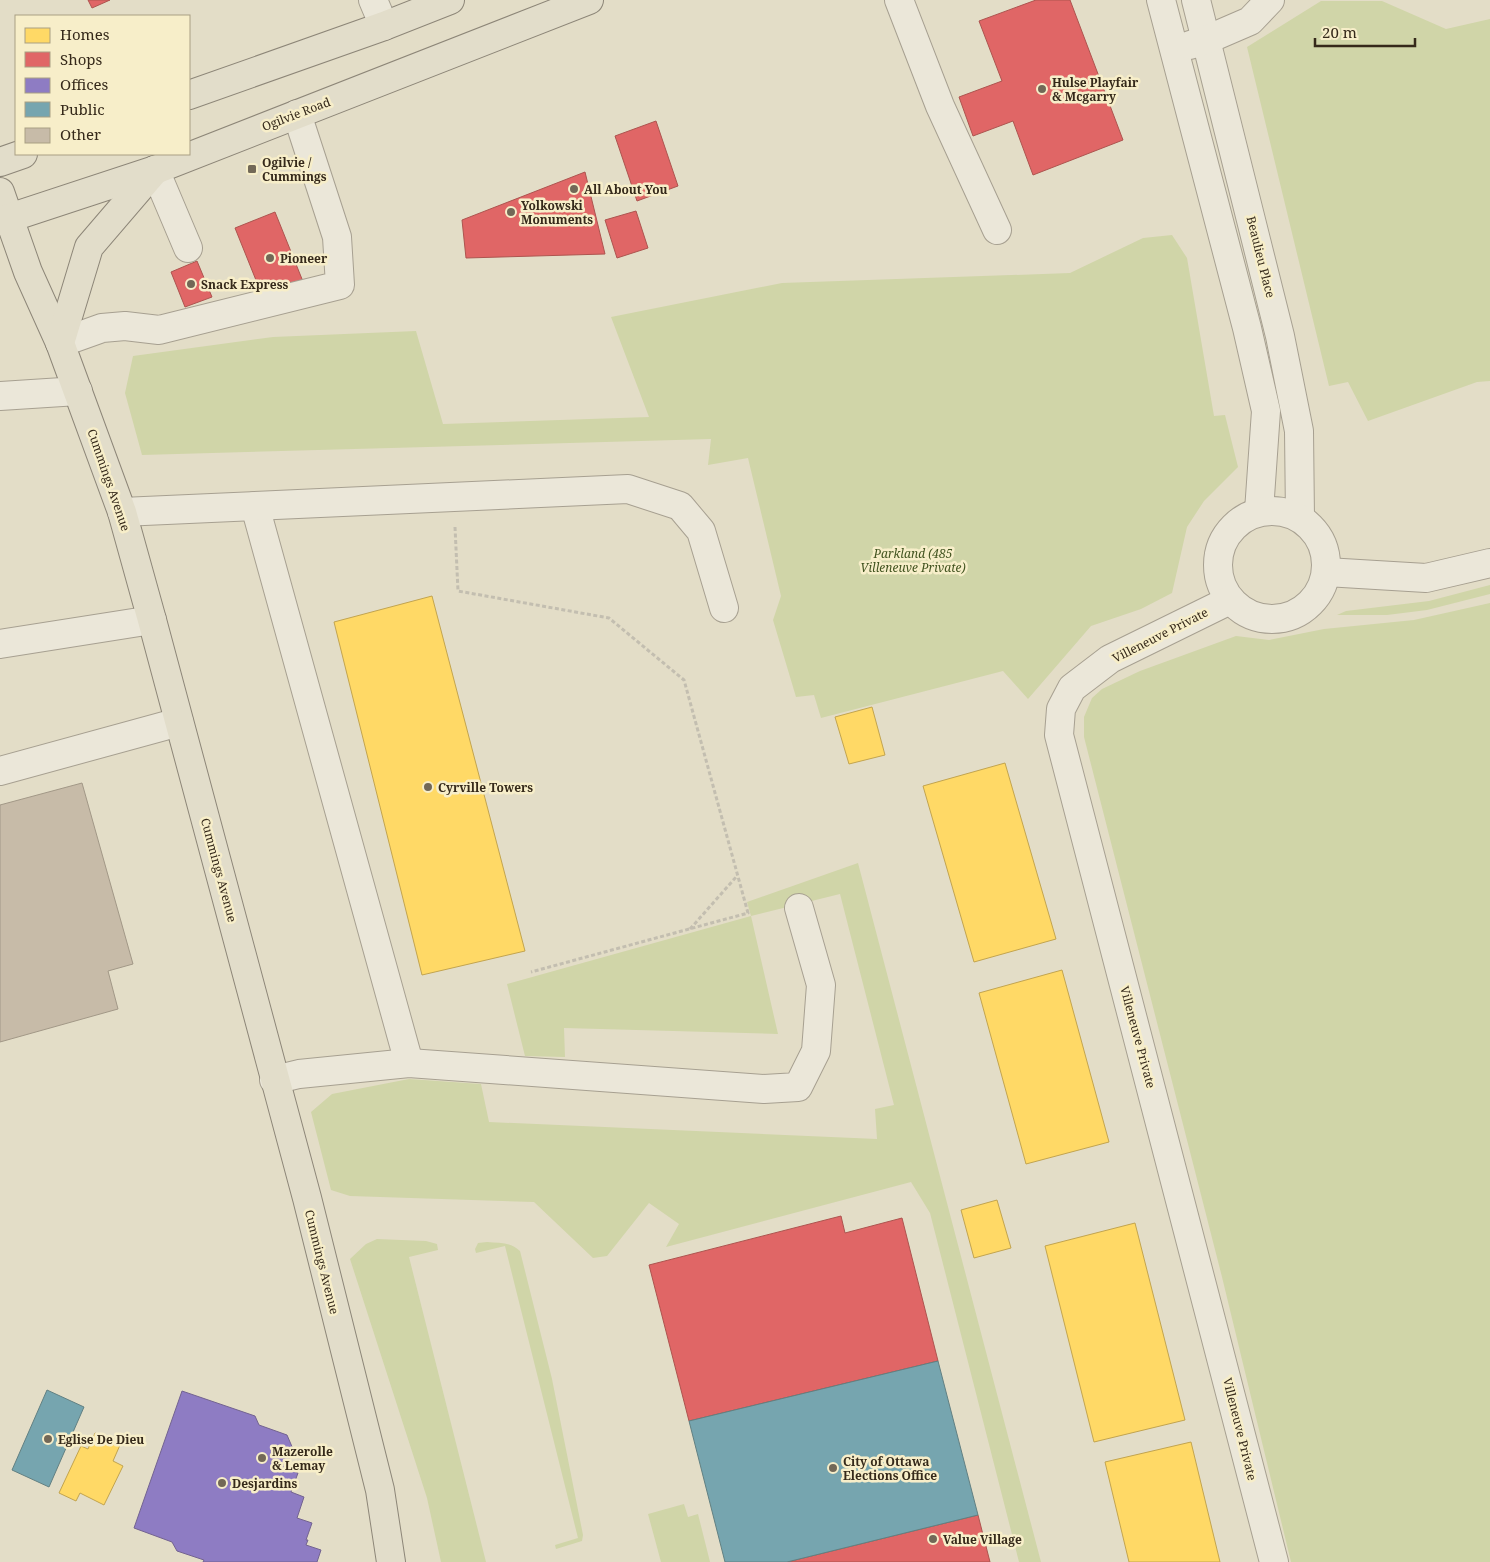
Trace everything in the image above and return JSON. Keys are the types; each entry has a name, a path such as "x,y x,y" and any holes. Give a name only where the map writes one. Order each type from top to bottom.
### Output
{"main road":[{"path":"190,96 384,26 450,0"},
{"name":"Ogilvie Road","path":"4,219 155,170 589,0"},
{"path":"0,162 20,155"},
{"path":"60,343 89,247 155,170"},
{"name":"Cummings Avenue","path":"0,192 4,219 60,343 122,512 307,1198 380,1490 391,1562"}],"street":[{"path":"372,0 384,26"},
{"path":"899,0 940,106 997,230"},
{"path":"1161,0 1247,328 1266,411 1259,511"},
{"name":"Beaulieu Place","path":"1196,0 1282,345 1299,431 1300,518"},
{"path":"1174,50 1206,40 1250,21 1270,0"},
{"path":"60,343 102,328 125,326 159,330 340,285 337,237 297,114"},
{"path":"155,170 188,248"},
{"path":"0,396 78,391"},
{"path":"122,512 628,489 680,506 701,531 724,608"},
{"path":"255,506 409,1063"},
{"path":"1259,511 1280,511 1300,518 1316,532 1325,551 1326,572 1319,592 1306,608 1287,617 1266,619 1246,613 1230,600 1220,582 1217,559 1224,538 1239,520 1259,511"},
{"path":"1326,572 1426,578 1490,563"},
{"name":"Villeneuve Private","path":"1230,600 1110,659 1072,688 1061,709 1059,735 1274,1562"},
{"path":"0,644 152,620"},
{"path":"0,770 179,722"},
{"path":"274,1080 299,1074 409,1063 764,1089 798,1086 816,1051 821,985 798,908"}],"path":[{"path":"453,497 458,590 609,618 684,680 748,913 531,972"},
{"path":"690,929 737,876"}],"green space":[{"path":"1321,1 1382,1 1446,29 1490,19 1490,381 1477,382 1368,421 1348,382 1329,386 1247,47"},
{"name":"Parkland (485 Villeneuve Private)","path":"1172,235 1187,258 1214,416 1225,415 1238,467 1204,501 1187,527 1172,593 1141,609 1091,626 1028,699 1003,671 821,718 814,695 796,697 773,620 781,596 748,458 708,465 711,439 142,455 125,393 133,356 273,337 416,331 443,424 649,417 611,317 782,283 1070,273 1143,238"},
{"path":"1490,585 1490,594 1427,610 1387,615 1337,615 1346,611 1429,601"},
{"path":"1490,603 1490,1562 1291,1562 1222,1277 1084,737 1084,717 1092,698 1102,689 1140,671 1236,636 1269,640 1324,629 1414,620"},
{"path":"858,863 1041,1562 1019,1562 930,1213 911,1182 666,1247 679,1224 649,1203 607,1256 593,1258 534,1202 350,1196 331,1190 311,1112 332,1094 409,1079 481,1084 489,1122 877,1139 875,1109 894,1105 840,894 751,916 747,902"},
{"path":"751,916 778,1034 564,1028 565,1057 525,1056 507,984"},
{"path":"377,1239 426,1241 437,1244 438,1250 409,1257 486,1562 441,1562 427,1498 350,1259 366,1244"},
{"path":"478,1243 509,1244 520,1251 552,1379 583,1535 582,1541 556,1549 555,1545 578,1538 505,1246 476,1253 475,1249"},
{"path":"684,1504 688,1517 698,1514 710,1562 661,1562 648,1514"}],"building: Homes":[{"name":"Cyrville Towers","path":"432,596 525,951 422,975 334,622"},
{"path":"872,707 885,755 849,764 835,717"},
{"path":"1005,763 1056,939 974,962 923,786"},
{"path":"1062,970 1109,1142 1026,1164 979,993"},
{"path":"997,1200 1011,1248 974,1258 961,1210"},
{"path":"1135,1223 1185,1420 1094,1442 1045,1246"},
{"path":"95,1433 120,1445 113,1461 123,1466 104,1505 80,1493 76,1501 59,1493 81,1446 88,1449"},
{"path":"1191,1442 1220,1562 1129,1562 1105,1462"}],"building: Shops":[{"path":"88,0 110,0 92,8"},
{"name":"Hulse Playfair & Mcgarry","path":"1036,0 1070,0 1123,140 1033,175 1013,121 973,136 959,97 1002,81 979,21"},
{"path":"656,121 678,186 637,201 615,136"},
{"path":"585,172 605,254 466,258 462,220"},
{"path":"636,211 648,248 617,258 605,220"},
{"name":"Pioneer","path":"275,212 306,289 266,305 235,228"},
{"name":"Snack Express","path":"197,261 212,297 185,307 171,272"},
{"path":"841,1216 845,1233 902,1218 938,1361 689,1421 649,1265"},
{"name":"Value Village","path":"978,1515 990,1562 787,1562"}],"building: Offices":[{"name":"Desjardins","path":"182,1391 255,1416 259,1425 287,1435 293,1449 286,1469 298,1473 291,1492 304,1497 297,1518 312,1523 306,1545 321,1550 317,1562 203,1562 204,1560 177,1551 172,1542 134,1528"}],"building: Public":[{"name":"City of Ottawa Elections Office","path":"938,1361 978,1515 787,1562 725,1562 689,1421"},
{"name":"Eglise De Dieu","path":"47,1390 84,1407 49,1487 12,1470"}],"building: Other":[{"path":"82,783 133,964 108,971 118,1009 0,1042 0,805"}],"place":[{"name":"Hulse Playfair & Mcgarry","path":"1042,89"},
{"name":"Ogilvie / Cummings","path":"252,169"},
{"name":"All About You","path":"574,189"},
{"name":"Yolkowski Monuments","path":"511,212"},
{"name":"Pioneer","path":"270,258"},
{"name":"Snack Express","path":"191,284"},
{"name":"Cyrville Towers","path":"428,787"},
{"name":"Eglise De Dieu","path":"48,1439"},
{"name":"Mazerolle & Lemay","path":"262,1458"},
{"name":"City of Ottawa Elections Office","path":"833,1468"},
{"name":"Desjardins","path":"222,1483"},
{"name":"Value Village","path":"933,1539"}]}
